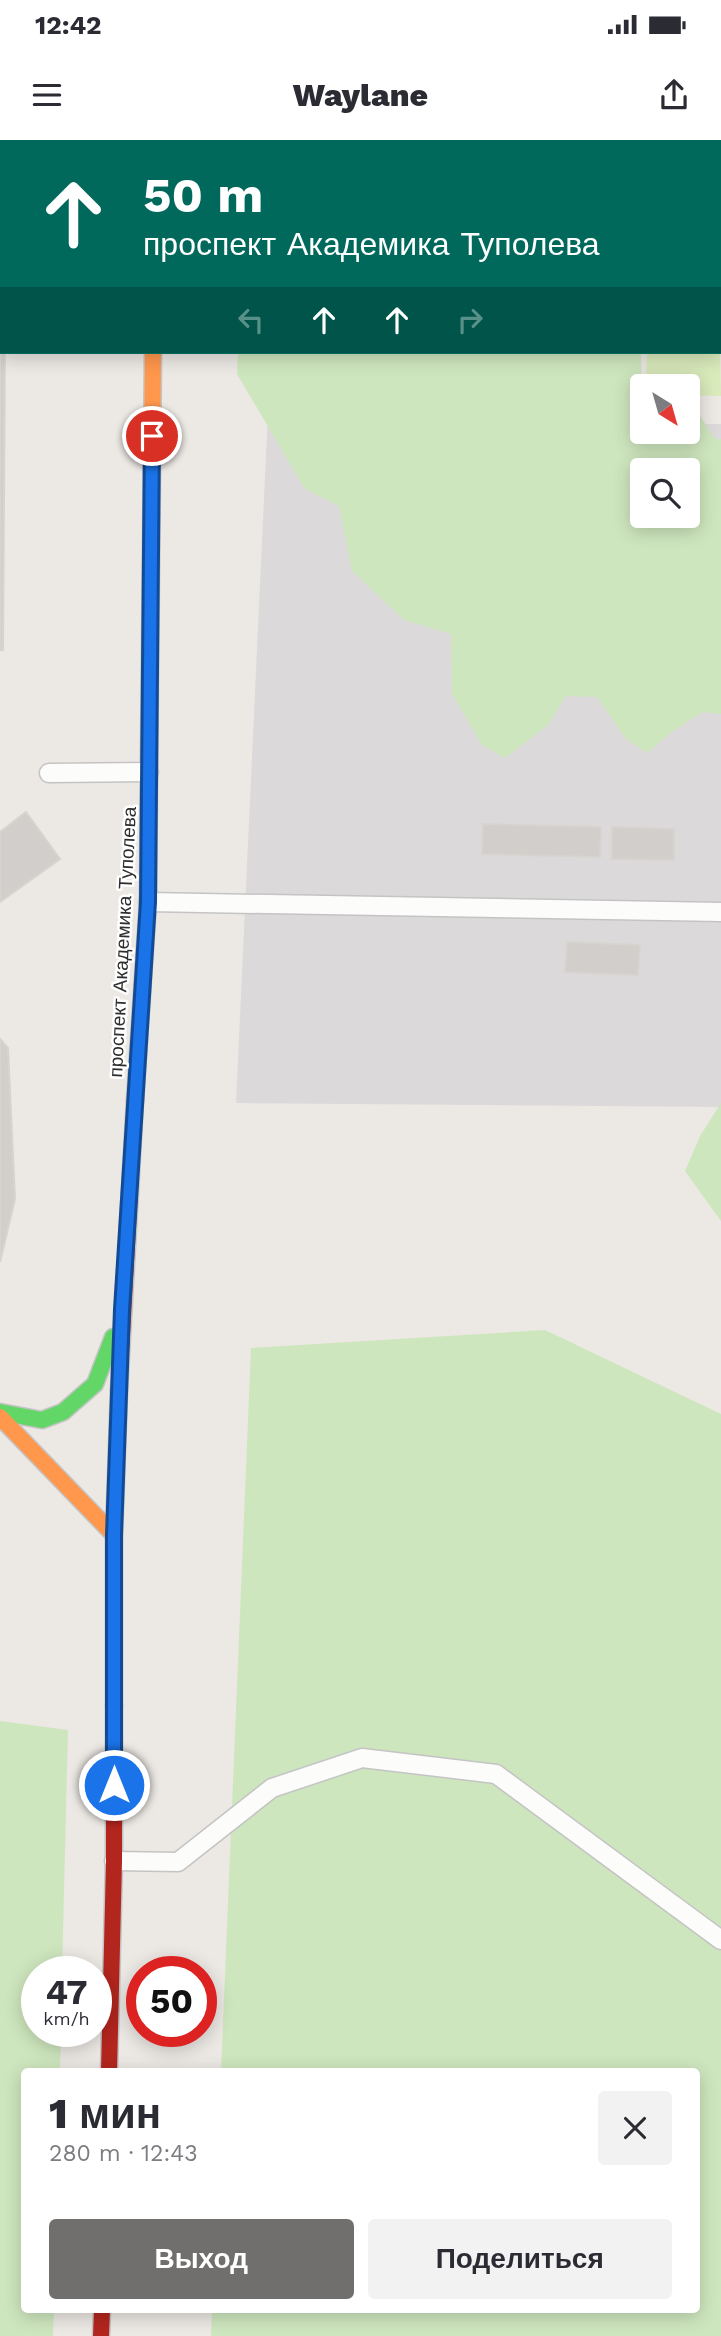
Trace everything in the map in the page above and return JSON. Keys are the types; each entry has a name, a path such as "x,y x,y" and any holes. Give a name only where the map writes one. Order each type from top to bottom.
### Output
{"main road":[{"name":"проспект Академика Туполева","path":"108,2068 114,1861 114,1535 122,1309 148,902 153,354"},
{"path":"0,1415 42,1420 63,1412 81,1399 95,1384 122,1309"},
{"path":"0,1415 114,1535"},
{"path":"101,2336 102,2313"}],"lane":[{"path":"48,773 149,772"},
{"path":"148,902 721,912"},
{"path":"114,1861 178,1862 271,1788 362,1758 496,1774 721,1940"}],"shaded area":[{"path":"268,412 630,431 630,444 700,444 700,424 721,424 721,1107 236,1103"}],"green space":[{"path":"238,354 641,354 641,374 630,374 630,444 700,444 700,416 715,439 721,439 721,714 703,712 673,731 647,753 625,738 597,697 566,696 548,725 505,758 482,745 452,694 451,634 404,620 352,571 339,506 305,489 237,374"},
{"path":"647,354 720,354 721,396 700,395 700,374 646,374"},
{"path":"721,1103 721,1221 685,1171 700,1136"},
{"path":"545,1330 721,1414 721,2336 211,2336 212,2313 700,2313 700,2068 221,2068 251,1348"},
{"path":"0,1721 68,1730 62,1956 21,1956 21,2047 61,2047 60,2068 21,2068 21,2313 54,2313 53,2336 0,2336"}],"building":[{"path":"0,354 5,354 3,650 0,650"},
{"path":"26,812 60,859 0,902 0,832"},
{"path":"483,824 601,827 600,857 482,854"},
{"path":"612,827 674,829 674,860 612,859"},
{"path":"567,942 640,945 638,975 565,972"},
{"path":"0,1039 8,1048 15,1199 0,1262"}],"traffic: fast":[{"path":"135,1100 148,902 149,764"},
{"path":"0,1412 42,1420 63,1412 95,1384 113,1337"},
{"path":"114,1706 114,1535 119,1390"}],"traffic: slow":[{"path":"149,764 153,354"},
{"path":"0,1417 114,1535"}],"traffic: jam":[{"path":"119,1390 135,1100"},
{"path":"109,2068 114,1861 114,1706"},
{"path":"101,2336 102,2313"}],"route":[{"path":"114,1785 114,1535 122,1309 148,902 152,436"}]}
